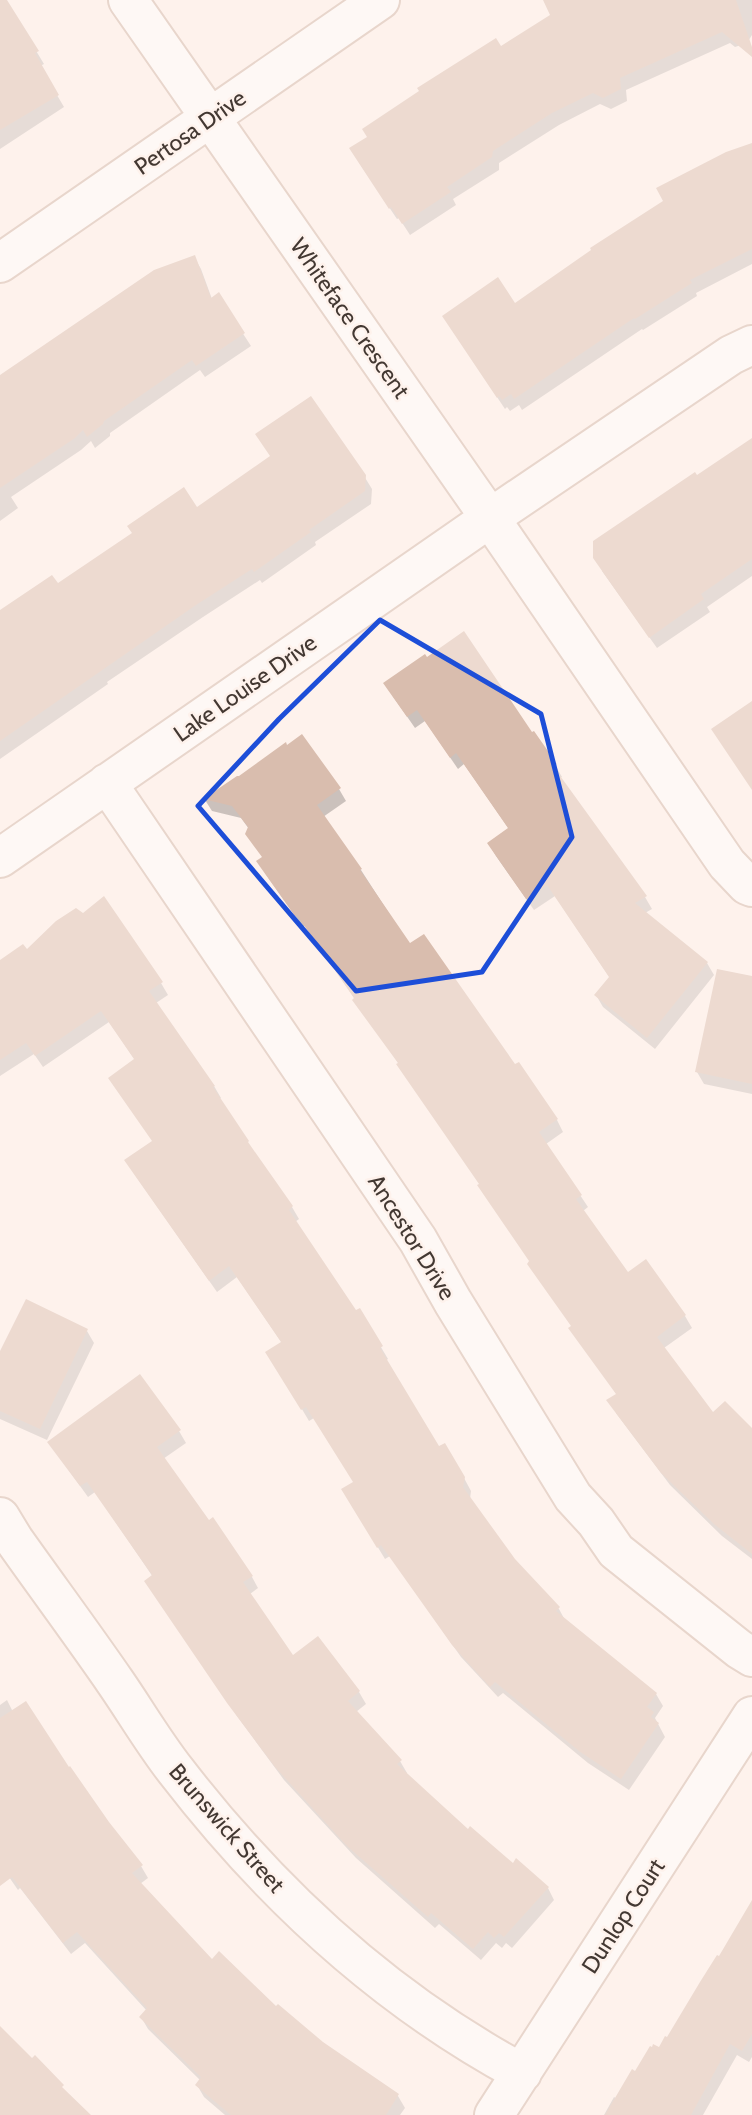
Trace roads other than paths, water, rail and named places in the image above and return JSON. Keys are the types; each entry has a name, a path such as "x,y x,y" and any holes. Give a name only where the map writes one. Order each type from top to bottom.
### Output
{"street":[{"name":"Whiteface Crescent","path":"128,0 490,518 727,864 752,887"},
{"name":"Pertosa Drive","path":"0,263 380,0"},
{"path":"490,518 731,355 752,345"},
{"name":"Lake Louise Drive","path":"0,858 490,518"},
{"name":"Ancestor Drive","path":"107,783 418,1240 573,1497 596,1522 616,1551 752,1657"},
{"name":"Brunswick Street","path":"0,1517 174,1769 225,1832 280,1891 339,1945 406,2000 474,2047 522,2073"},
{"name":"Dunlop Court","path":"494,2115 752,1716"}]}
